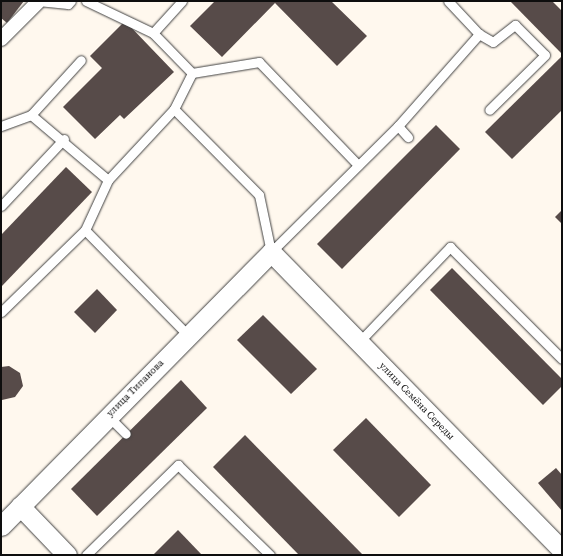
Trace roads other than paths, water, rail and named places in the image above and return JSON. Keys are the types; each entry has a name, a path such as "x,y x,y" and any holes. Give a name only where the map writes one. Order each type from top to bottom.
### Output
{"street":[{"path":"1,39 38,1"},
{"name":"улица Типанова","path":"1,526 271,252"},
{"name":"улица Семёна Середы","path":"271,252 562,550"},
{"path":"20,506 67,555"}],"lane":[{"path":"38,1 70,2"},
{"path":"86,1 153,33 192,73"},
{"path":"153,33 182,1"},
{"path":"448,1 479,34 493,42 515,25 545,55 489,110"},
{"path":"271,252 398,126 479,34"},
{"path":"1,126 31,114 81,60"},
{"path":"192,73 258,62 358,165"},
{"path":"1,312 85,230 108,180 174,109 192,73"},
{"path":"174,109 259,195 271,252"},
{"path":"31,114 64,139 108,180"},
{"path":"398,126 408,137"},
{"path":"1,206 64,139"},
{"path":"85,230 188,335"},
{"path":"359,342 450,247 562,359"},
{"path":"108,416 126,434"},
{"path":"86,555 178,465 270,555"}]}
